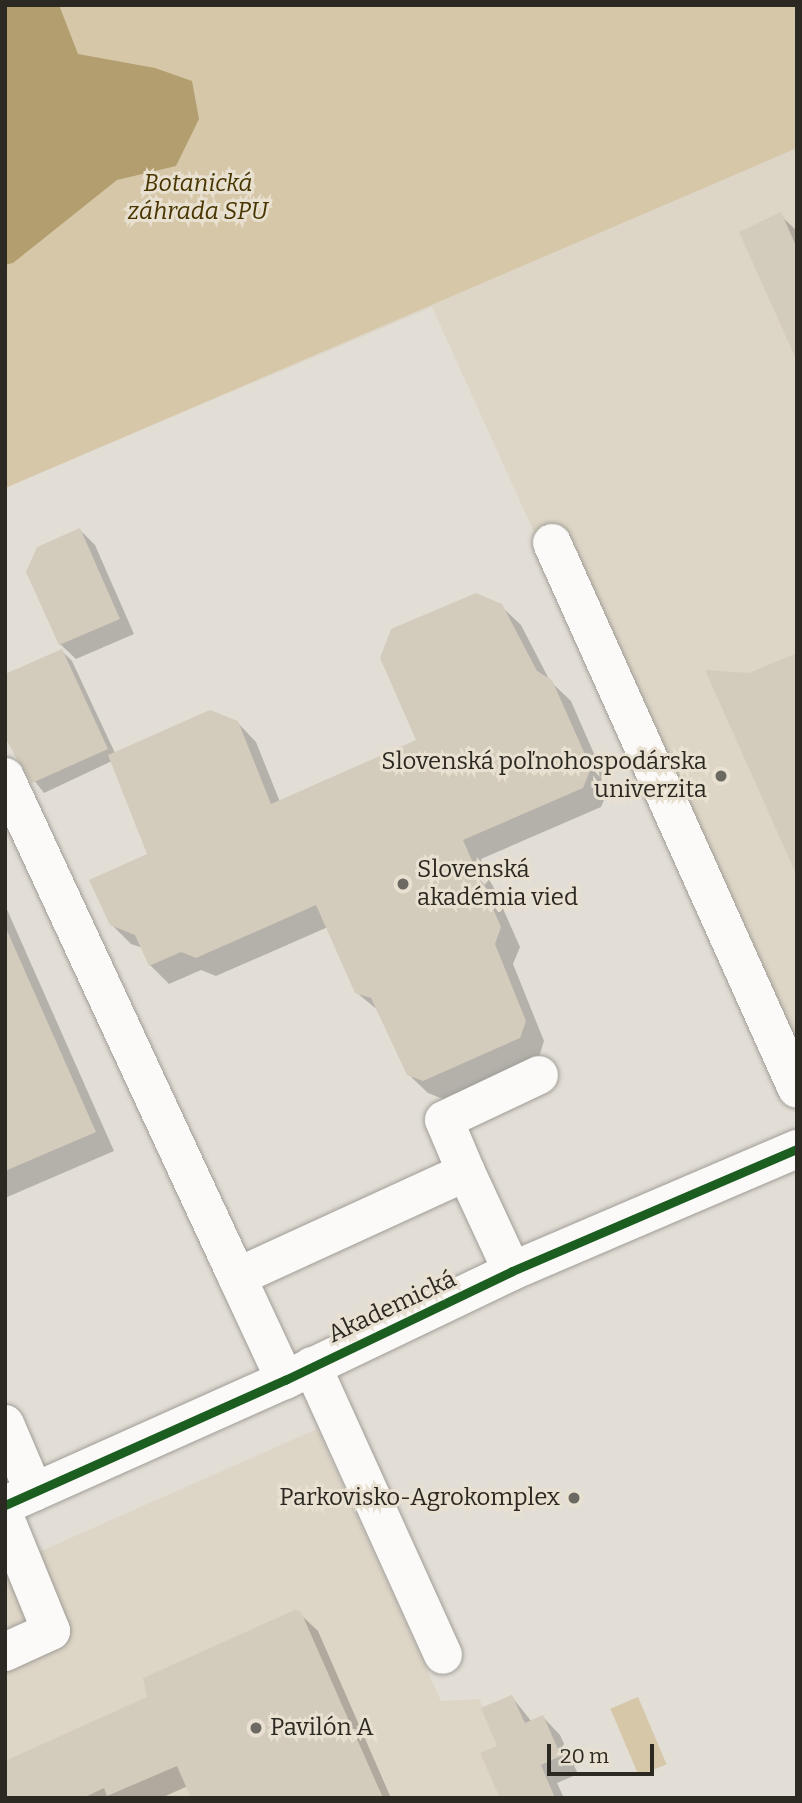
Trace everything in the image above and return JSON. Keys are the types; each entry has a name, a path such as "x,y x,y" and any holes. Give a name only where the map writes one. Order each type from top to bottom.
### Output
{"street":[{"path":"552,543 797,1089"},
{"path":"5,777 237,1277 299,1373 443,1655"},
{"path":"512,1271 444,1120 539,1075"},
{"name":"Akademická","path":"19,1498 299,1373 512,1271 797,1150"},
{"path":"237,1277 466,1172"},
{"path":"5,1424 19,1498"},
{"path":"5,1518 51,1632 5,1652"}],"shaded area":[{"name":"Slovenská poľnohospodárska univerzita","path":"5,5 797,5 797,1065 779,1073 432,307 5,488"},
{"path":"5,5 59,5 78,54 155,68 192,81 199,119 176,166 117,180 13,263 5,265"},
{"path":"317,1429 441,1701 479,1699 483,1707 512,1695 525,1723 543,1715 561,1756 541,1765 555,1798 5,1798 5,1567"}],"green space":[{"name":"Botanická záhrada SPU","path":"5,5 797,5 797,148 5,488"},
{"path":"638,1697 667,1764 639,1776 610,1709"}],"building":[{"path":"781,212 797,248 797,361 739,232"},
{"path":"80,528 120,619 59,645 26,572 37,547"},
{"path":"476,593 502,604 537,671 552,680 591,768 583,788 463,840 501,927 495,944 526,1021 520,1038 423,1081 407,1075 371,998 355,993 316,905 196,958 181,952 149,966 135,935 110,925 89,880 147,854 108,755 210,710 238,721 271,804 416,740 380,658 391,629"},
{"path":"62,649 108,749 32,783 5,738 5,674"},
{"path":"797,653 797,876 705,670 749,673"},
{"path":"5,926 96,1132 5,1171"},
{"name":"Pavilón A","path":"295,1610 301,1612 383,1798 191,1798 177,1766 107,1796 104,1788 83,1798 5,1798 5,1761 147,1697 143,1678"},
{"path":"512,1695 525,1723 543,1715 561,1756 541,1765 555,1798 500,1798 480,1753 497,1746 481,1708"}],"cycle path":[{"path":"5,1505 285,1380 512,1271 797,1149"}],"place":[{"name":"Slovenská poľnohospodárska univerzita","path":"721,776"},
{"name":"Slovenská akadémia vied","path":"403,884"},
{"name":"Parkovisko-Agrokomplex","path":"574,1498"},
{"name":"Pavilón A","path":"256,1728"}]}
